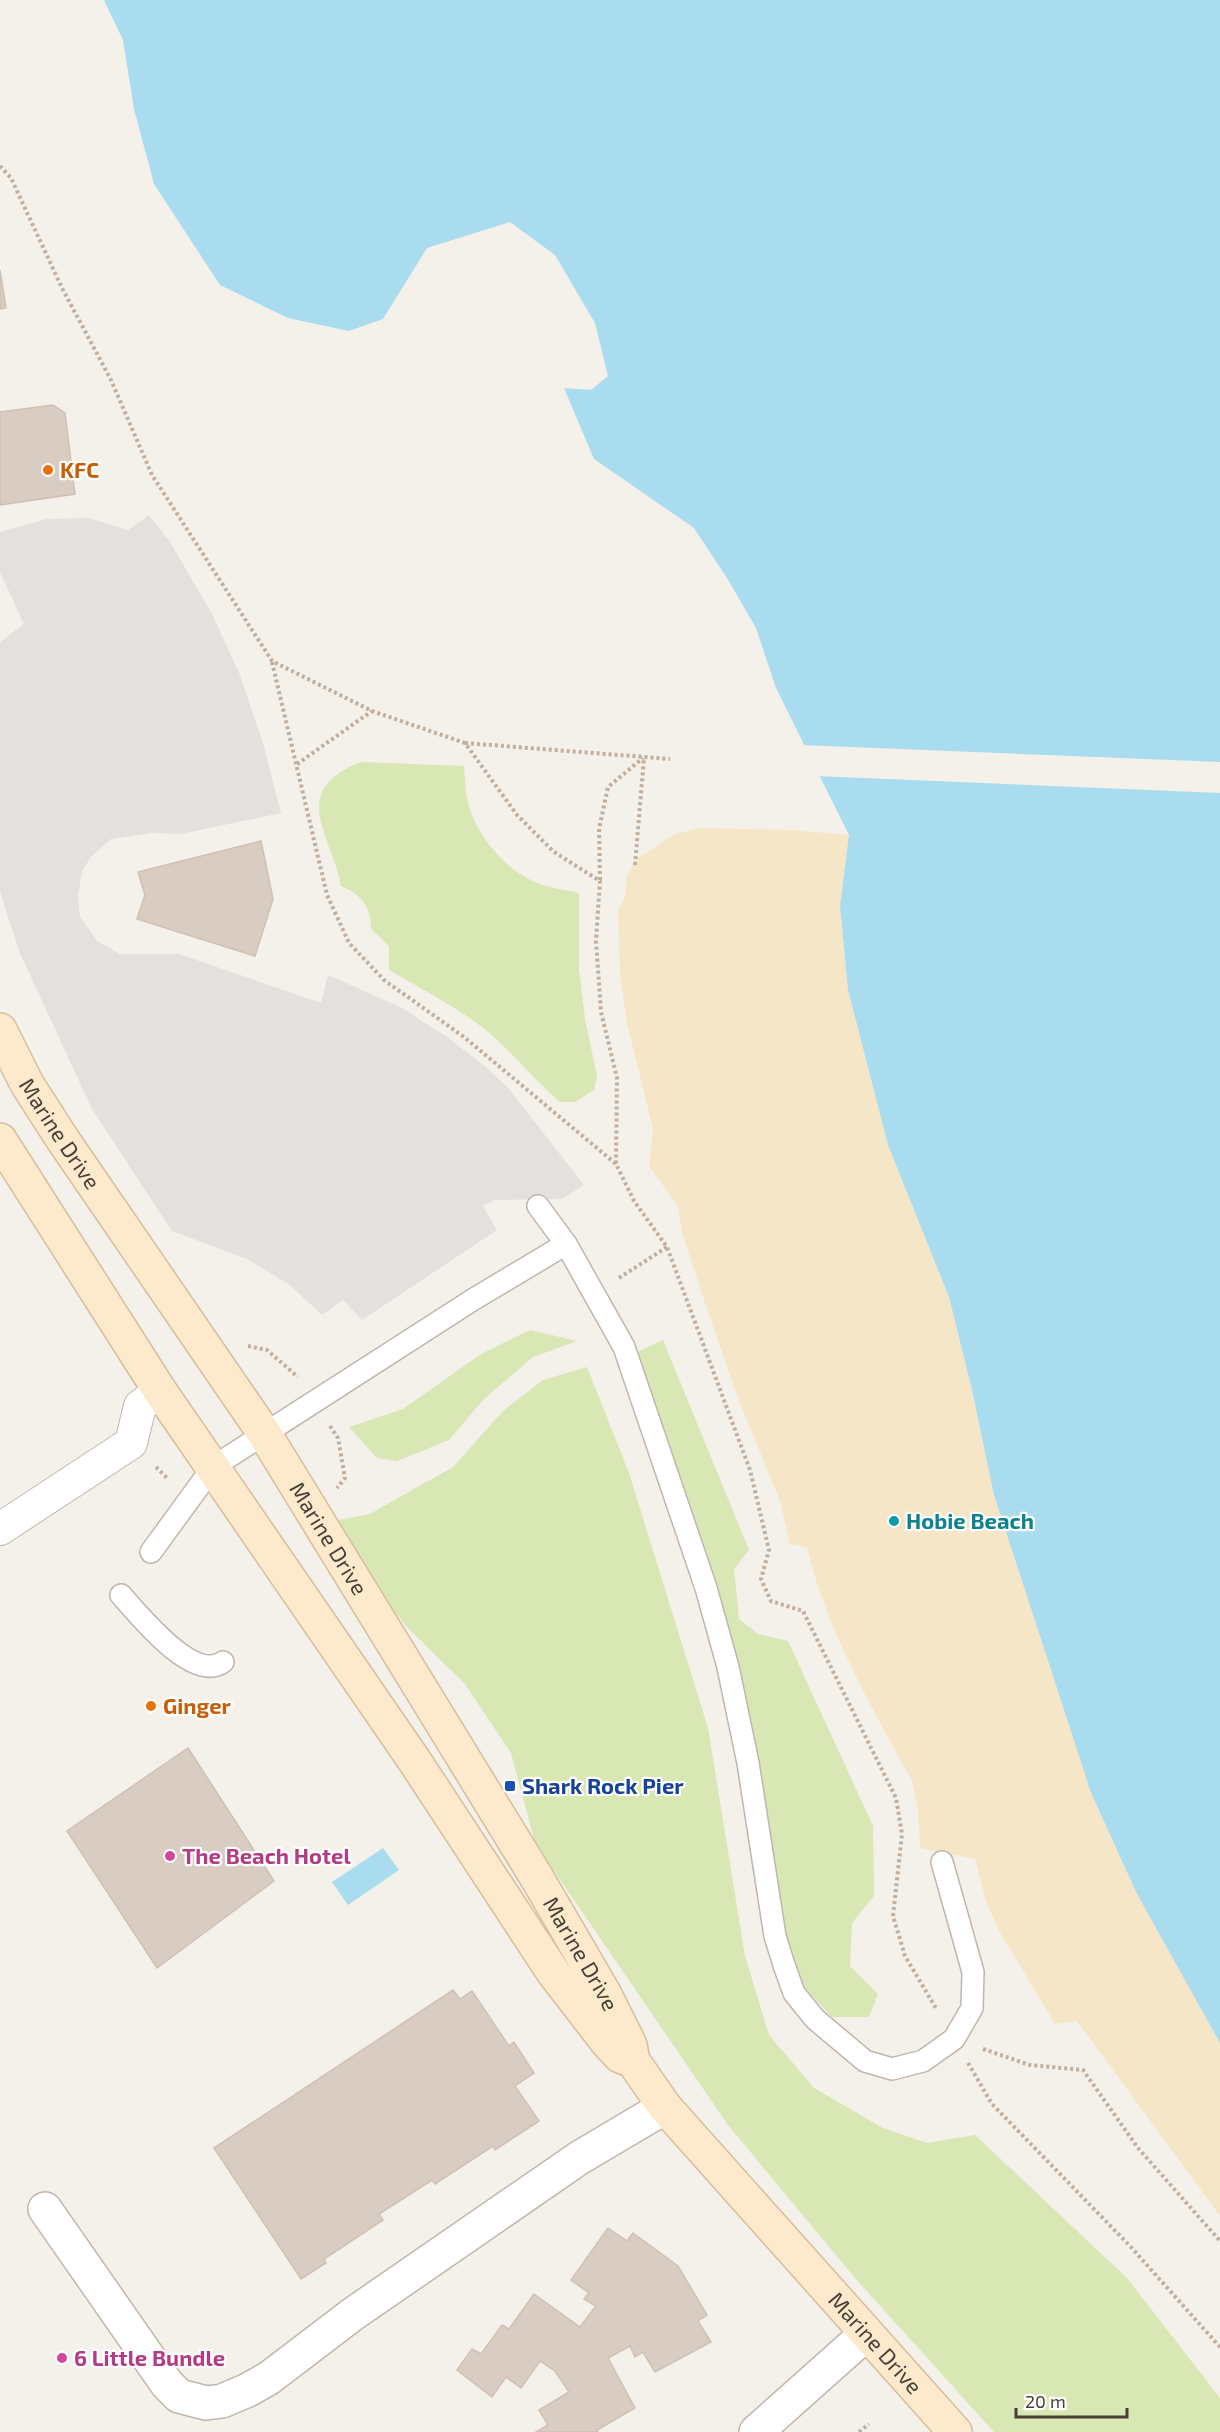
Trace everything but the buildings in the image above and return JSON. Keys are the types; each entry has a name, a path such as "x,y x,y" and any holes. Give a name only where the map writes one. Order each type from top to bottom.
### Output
{"main road":[{"name":"Marine Drive","path":"0,1030 27,1084 63,1140 264,1433 537,1878 604,1993 630,2045 633,2061 665,2107 955,2432"},
{"name":"Marine Drive","path":"2,1145 160,1391 414,1760 559,1981 607,2042 620,2056 633,2061"}],"street":[{"path":"0,1529 131,1443 140,1406 160,1391"},
{"path":"45,2209 166,2384 179,2396 193,2402 222,2401 269,2378 353,2314 569,2164 665,2107"},
{"path":"756,2432 866,2334"}],"lane":[{"path":"538,1206 566,1244 624,1347 706,1588 728,1667 748,1763 775,1936 794,1993 815,2019 865,2061 892,2069 923,2061 954,2039 972,2008 973,1972 942,1862"},
{"path":"151,1552 213,1467 566,1244"},
{"path":"121,1595 179,1653 200,1666 218,1666 223,1662"}],"path":[{"path":"0,166 11,178 62,288 111,380 152,475 272,661 327,895 349,943 384,980 464,1036 616,1164 634,1201 668,1247 750,1470 769,1550 760,1579 771,1601 802,1611 896,1798 902,1834 893,1916 905,1956 992,2104 1130,2246 1220,2347"},
{"path":"272,661 372,711 465,743 670,759"},
{"path":"297,764 372,711"},
{"path":"465,743 517,815 554,852 600,881"},
{"path":"616,1164 617,1078 601,1012 596,940 600,881 599,829 608,787 644,758"},
{"path":"634,865 644,758"},
{"path":"595,1292 668,1247"},
{"path":"954,2039 1030,2065 1083,2070 1138,2148 1220,2241"},
{"path":"860,2432 869,2424"}],"green space":[{"path":"361,762 464,766 467,798 472,816 496,853 518,873 530,880 579,893 579,969 585,1019 597,1076 594,1090 575,1102 560,1102 506,1048 476,1022 389,970 389,946 371,929 367,908 360,897 341,886 320,816 320,801 325,787 338,774"},
{"path":"530,1330 577,1341 533,1357 483,1400 449,1440 397,1461 377,1458 349,1427 403,1409 481,1354"},
{"path":"663,1340 749,1550 734,1569 739,1619 758,1634 788,1641 873,1826 874,1896 852,1923 850,1966 878,1994 869,2017 832,2017 802,1985 785,1944 753,1750 631,1355"},
{"path":"587,1367 629,1473 708,1728 745,1956 769,2035 814,2088 883,2128 927,2143 975,2135 1127,2278 1220,2398 1220,2432 994,2432 855,2278 728,2125 535,1843 511,1753 465,1684 407,1627 324,1523 370,1514 453,1467 504,1410 543,1380"}],"sand":[{"name":"Hobie Beach","path":"700,828 792,830 849,835 840,906 848,990 888,1145 949,1297 972,1390 994,1495 1091,1793 1137,1894 1220,2043 1220,2216 1077,2021 1055,2024 999,1931 986,1901 975,1859 920,1848 918,1810 912,1781 851,1667 815,1578 807,1547 790,1544 779,1498 739,1401 704,1300 682,1233 678,1206 649,1166 653,1129 627,1023 620,974 618,909 625,897 627,877 634,861 675,834"}],"shaded area":[{"path":"149,515 170,542 212,614 240,675 263,743 281,813 181,834 152,833 111,839 91,857 82,871 78,896 80,917 97,941 120,954 179,954 321,1003 328,975 402,1008 447,1037 486,1067 509,1089 584,1185 562,1199 495,1200 483,1206 497,1230 362,1320 343,1300 322,1315 290,1285 247,1259 172,1231 92,1109 20,953 0,890 0,642 24,624 0,572 0,532 47,519 89,518 128,530"}],"water":[{"path":"104,0 1220,0 1220,2043 1137,1894 1091,1793 994,1495 972,1390 949,1297 888,1145 848,990 840,906 849,835 776,688 756,628 694,528 594,459 564,388 591,390 608,376 595,323 555,255 510,222 427,248 383,319 349,331 288,318 220,285 154,184 134,109 123,40"},
{"path":"383,1848 399,1870 348,1905 332,1882"}],"pier":[{"path":"801,745 1220,762 1220,793 816,776"}],"place":[{"name":"KFC","path":"48,470"},
{"name":"Hobie Beach","path":"894,1521"},
{"name":"Ginger","path":"151,1706"},
{"name":"Shark Rock Pier","path":"510,1786"},
{"name":"The Beach Hotel","path":"170,1856"},
{"name":"6 Little Bundle","path":"62,2358"}]}
